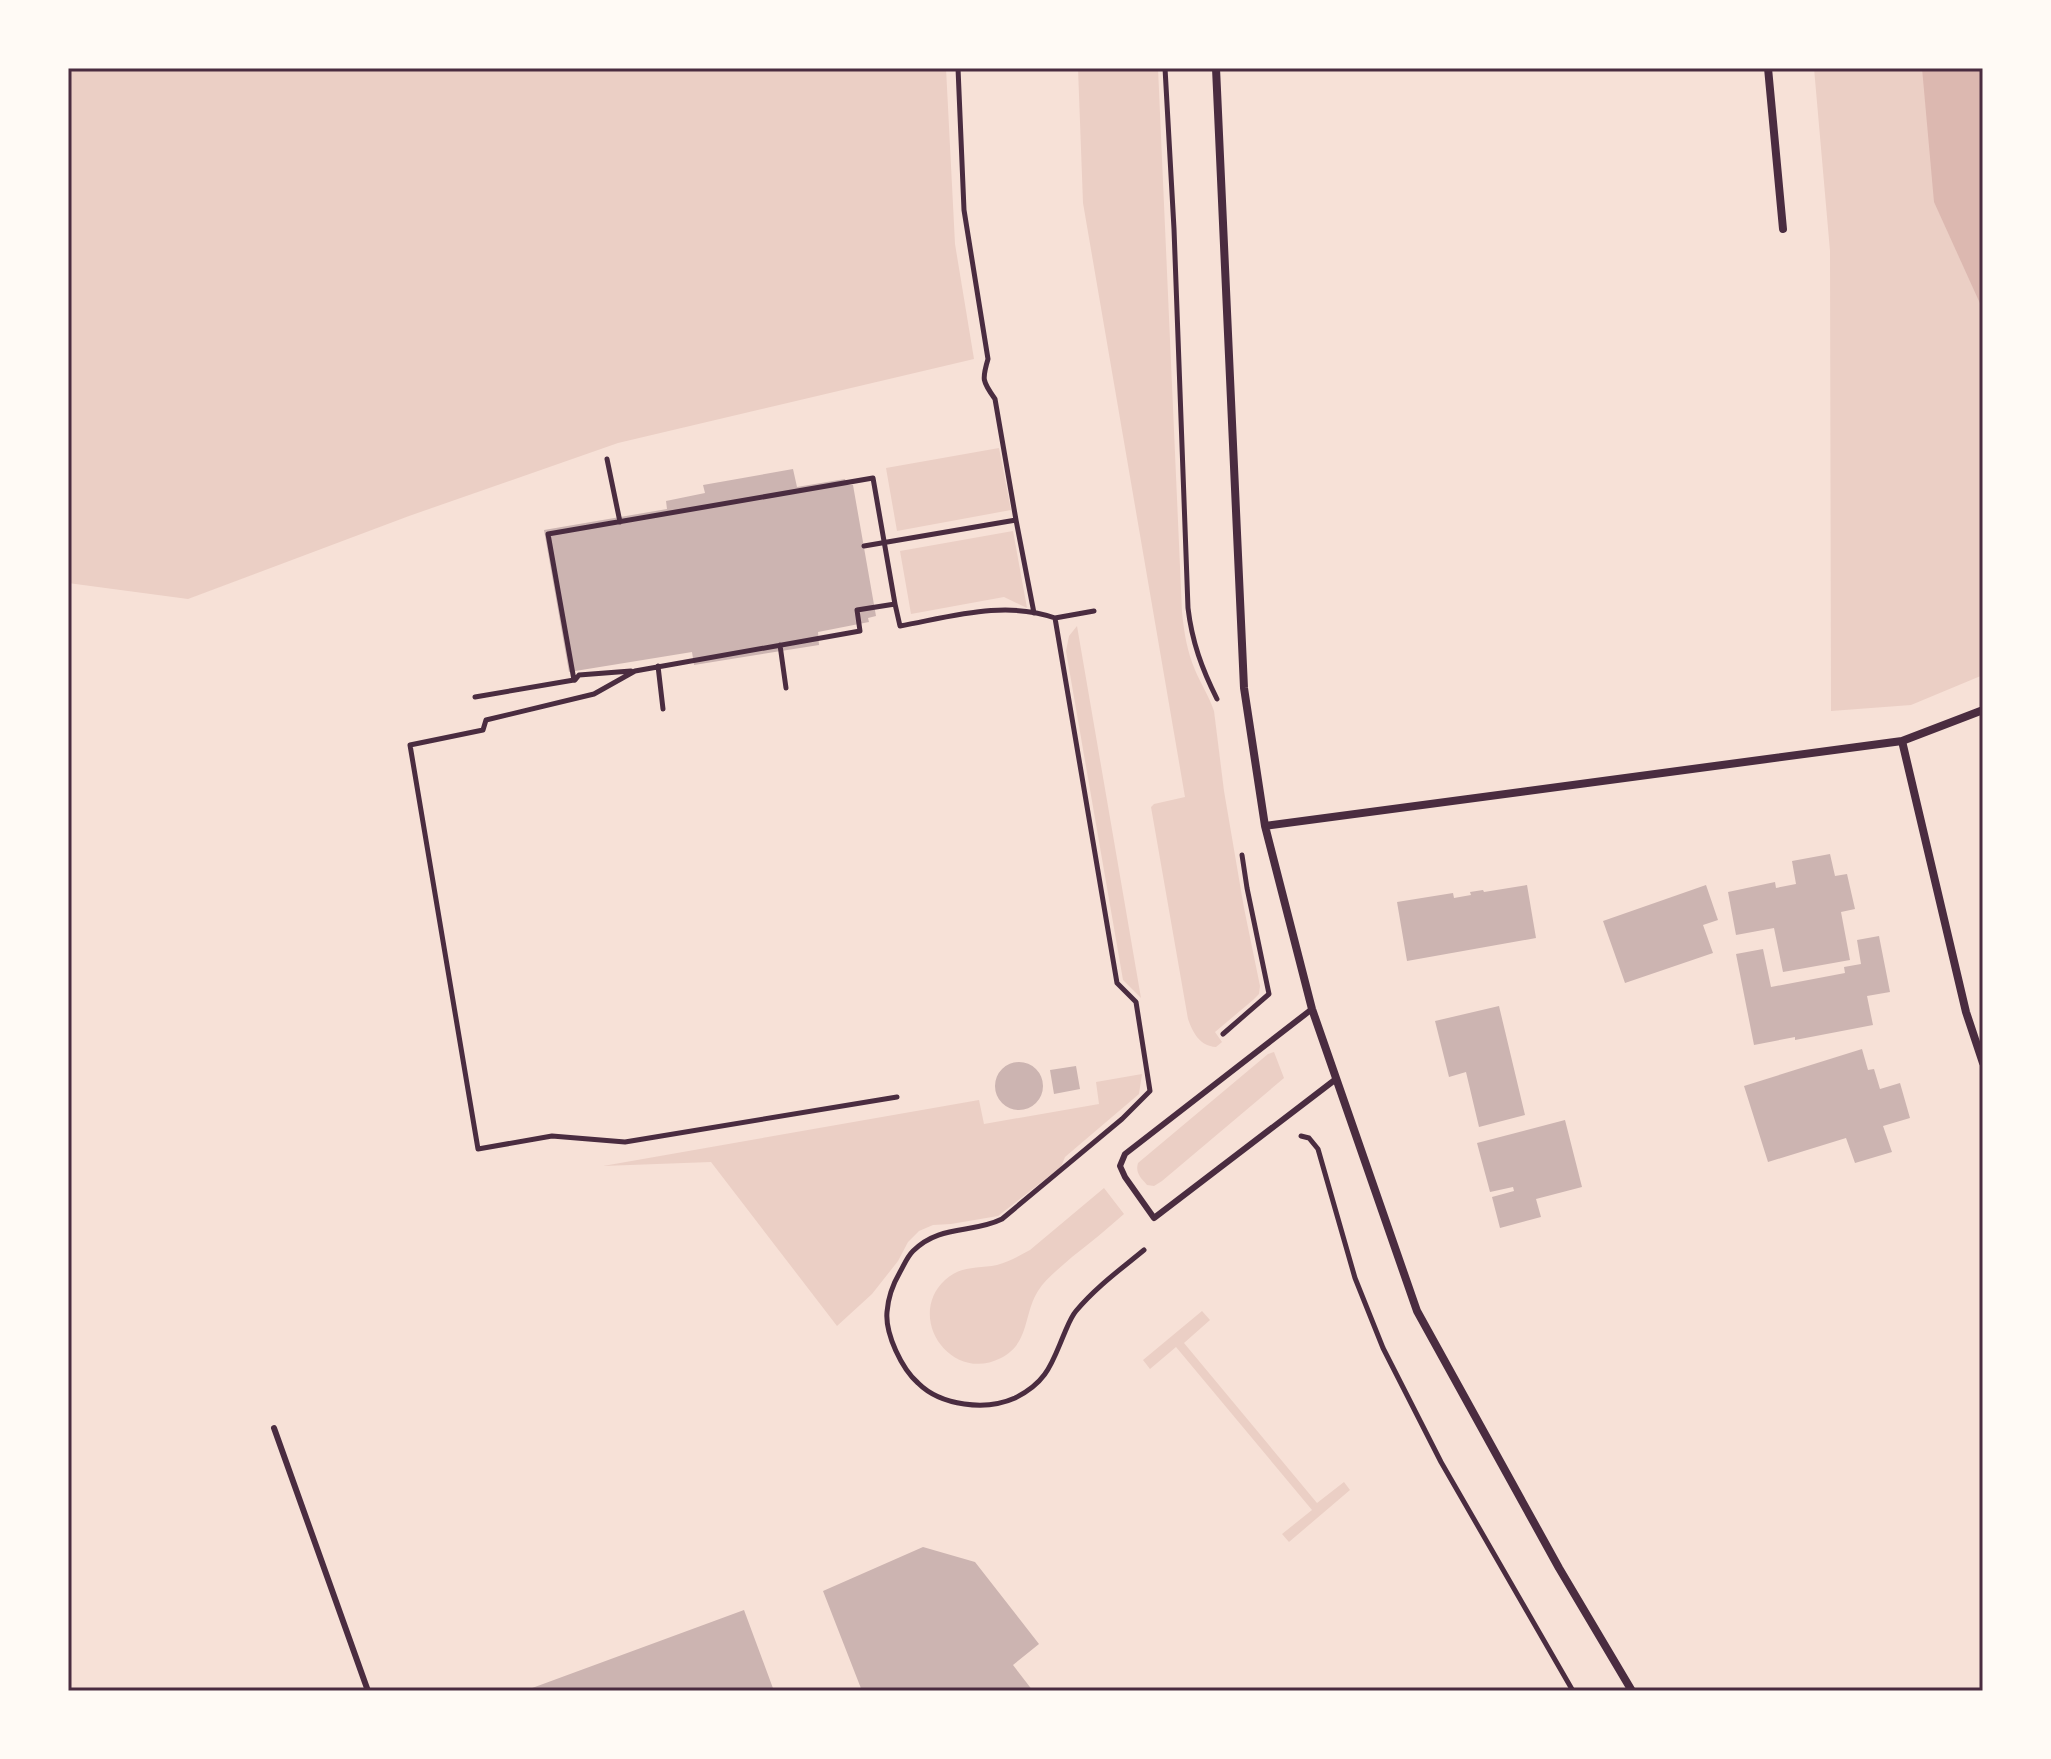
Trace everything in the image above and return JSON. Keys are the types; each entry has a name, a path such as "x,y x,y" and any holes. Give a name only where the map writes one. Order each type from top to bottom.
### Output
{"street":[{"path":"1216,68 1244,688 1265,826 1312,1009 1417,1311 1559,1568 1632,1691"},
{"path":"1768,68 1783,229"},
{"path":"1265,826 1902,741 1983,710"},
{"path":"1902,741 1966,1012 1983,1063"}],"lane":[{"path":"1312,1009 1125,1154 1120,1166 1154,1218 1336,1079"},
{"path":"274,1428 368,1691"}],"path":[{"path":"958,68 964,210 988,359 983,377 995,399 1034,613"},
{"path":"1165,68 1188,608 1198,659 1221,707"},
{"path":"607,459 620,522"},
{"path":"574,680 548,534 873,478 900,626 998,609 1055,618 1094,611"},
{"path":"864,546 1016,520"},
{"path":"475,697 574,680 579,675 635,671 860,631 857,610 895,604"},
{"path":"1055,618 1117,983 1136,1002 1150,1091 1122,1119 1002,1219 992,1224 934,1235 911,1252 893,1284 887,1314 892,1340 902,1364 918,1384 943,1398 968,1405 988,1405 1013,1399 1035,1387 1053,1365 1073,1314 1144,1250"},
{"path":"780,645 786,688"},
{"path":"658,666 663,709"},
{"path":"635,671 594,694 486,720 483,730 410,745 478,1149 552,1136 625,1142 897,1097"},
{"path":"1223,1034 1269,994 1240,843"},
{"path":"1289,1136 1309,1138 1318,1149 1355,1278 1383,1348 1441,1462 1573,1691"}],"shaded area":[{"path":"68,68 946,68 955,244 974,359 618,443 409,516 188,599 68,583"},
{"path":"1078,68 1158,68 1183,619 1192,663 1214,711 1224,791 1260,986 1259,994 1215,1032 1222,1042 1216,1047 1198,1038 1188,1019 1151,807 1185,797 1083,203"},
{"path":"1814,68 1983,68 1983,675 1911,705 1831,711 1830,251"},
{"path":"1922,68 1983,68 1983,310 1934,202"},
{"path":"999,448 1011,510 897,531 886,468"},
{"path":"1013,531 1027,608 1004,597 911,614 900,551"},
{"path":"1077,626 1141,998 1123,980 1066,651 1069,636"},
{"path":"1274,1052 1284,1078 1162,1181 1154,1186 1147,1185 1138,1173 1138,1163"},
{"path":"1142,1074 1139,1094 1065,1157 1061,1167 998,1216 933,1225 919,1231 872,1294 837,1326 711,1162 603,1166 979,1100 984,1124 1099,1104 1096,1082"},
{"path":"1104,1188 1124,1214 1041,1286 1017,1345 1001,1358 983,1364 966,1362 951,1355 939,1343 932,1328 930,1311 934,1295 945,1280 970,1268 1001,1264 1030,1250"},
{"path":"1202,1311 1210,1320 1184,1343 1317,1503 1344,1482 1350,1490 1289,1542 1282,1534 1312,1510 1176,1347 1150,1369 1143,1360"}],"building":[{"path":"793,469 797,487 845,479 847,485 853,485 876,616 868,618 869,622 818,632 819,645 694,665 692,652 569,672 544,530 667,509 666,501 705,493 703,485"},
{"path":"1830,854 1835,876 1847,874 1855,909 1841,912 1850,960 1783,972 1774,928 1736,935 1728,892 1775,882 1776,888 1796,884 1792,861"},
{"path":"1527,885 1536,938 1407,961 1397,902 1453,893 1454,898 1471,895 1470,892"},
{"path":"1706,885 1718,920 1703,925 1713,953 1625,983 1603,921"},
{"path":"1879,936 1890,992 1867,996 1873,1025 1754,1045 1736,954 1763,949 1771,987 1845,973 1844,967 1861,964 1857,940"},
{"path":"1499,1006 1525,1115 1479,1127 1466,1072 1449,1077 1435,1021"},
{"path":"1862,1049 1868,1070 1874,1069 1880,1089 1900,1083 1910,1118 1883,1126 1892,1152 1855,1163 1846,1138 1768,1162 1744,1086"},
{"path":"1019,1062 1036,1069 1043,1086 1036,1103 1019,1110 1002,1103 995,1086 1002,1069"},
{"path":"1076,1066 1080,1089 1054,1094 1050,1070"},
{"path":"1565,1120 1582,1187 1536,1199 1541,1217 1500,1228 1492,1197 1514,1191 1513,1187 1490,1192 1477,1143"},
{"path":"923,1547 975,1562 1039,1644 1013,1665 1033,1691 862,1691 823,1591"},
{"path":"744,1610 774,1691 524,1691"}]}
